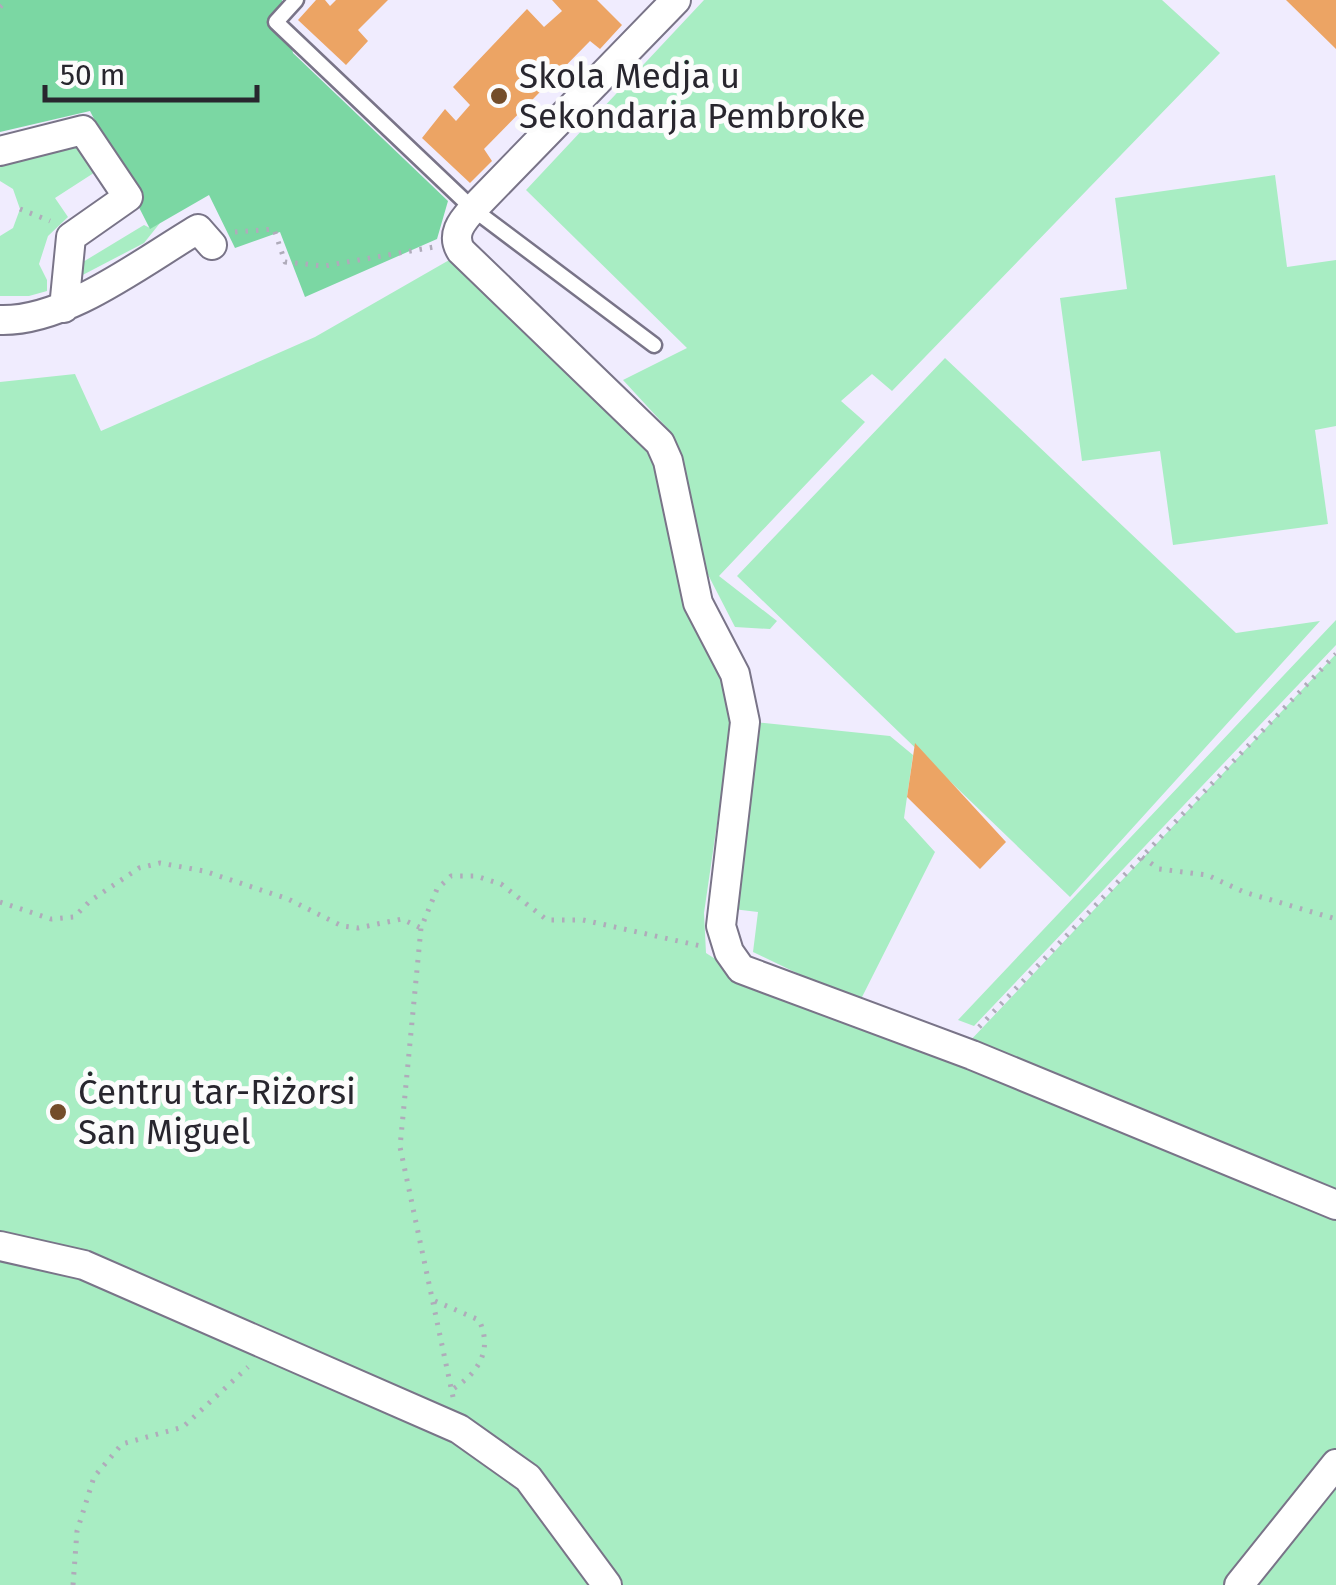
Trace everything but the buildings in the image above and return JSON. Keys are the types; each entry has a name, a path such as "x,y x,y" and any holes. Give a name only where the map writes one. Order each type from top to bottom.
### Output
{"street":[{"path":"676,0 460,222 456,244 660,444 668,462 698,603 735,674 742,696 745,722 721,926 729,952 741,969 972,1055 1336,1204"},
{"path":"0,151 84,130 128,197 71,237 64,308"},
{"path":"0,320 26,320 64,308 198,229 210,244"},
{"path":"0,1246 84,1266 450,1425 528,1478 607,1585"},
{"path":"1239,1585 1336,1464"}],"lane":[{"path":"296,0 276,22 472,209 654,344"}],"path":[{"path":"0,7 6,0"},
{"path":"20,209 62,226"},
{"path":"210,244 218,234 274,229 285,262 324,266 456,244"},
{"path":"990,1040 979,1028 1336,654"},
{"path":"1142,857 1159,869 1207,875 1244,892 1336,919"},
{"path":"0,902 51,919 74,917 90,901 139,868 160,863 204,872 288,899 342,926 358,928 402,919 421,928"},
{"path":"450,1425 454,1389 400,1147 421,928 438,888 450,876 476,876 501,884 547,920 584,920 729,952"},
{"path":"434,1300 479,1320 485,1334 484,1358 471,1377 454,1389"},
{"path":"72,1585 78,1531 94,1477 122,1444 184,1426 256,1359 274,1348"}],"green space":[{"path":"0,0 282,0 293,53 448,201 437,239 305,297 280,232 235,248 209,195 150,229 90,111 0,132"},
{"path":"704,0 1162,0 1220,53 892,391 872,374 841,401 865,422 719,576 777,621 770,629 735,627 701,561 669,430 623,380 687,348 526,190"},
{"path":"70,137 103,167 55,198 68,217 48,236 39,264 47,280 47,291 29,296 0,296 0,236 13,228 20,209 13,189 0,181 0,156"},
{"path":"1275,175 1287,267 1336,260 1336,426 1315,430 1328,524 1173,545 1160,451 1082,461 1060,298 1127,289 1115,198"},
{"path":"160,223 144,243 75,279 73,268 144,225 150,228"},
{"path":"458,255 649,440 727,676 732,721 704,913 706,953 742,976 951,1061 1336,654 1336,1585 0,1585 0,382 75,374 101,431 315,337"},
{"path":"945,358 1236,633 1320,621 1070,897 737,576"},
{"path":"1336,620 1336,645 974,1026 958,1020"},
{"path":"754,722 890,736 913,755 904,818 935,852 859,1003 753,952 758,912 733,909"}],"place":[{"name":"Skola Medja u Sekondarja Pembroke","path":"499,96"},
{"name":"Ċentru tar-Riżorsi San Miguel","path":"58,1112"}]}
